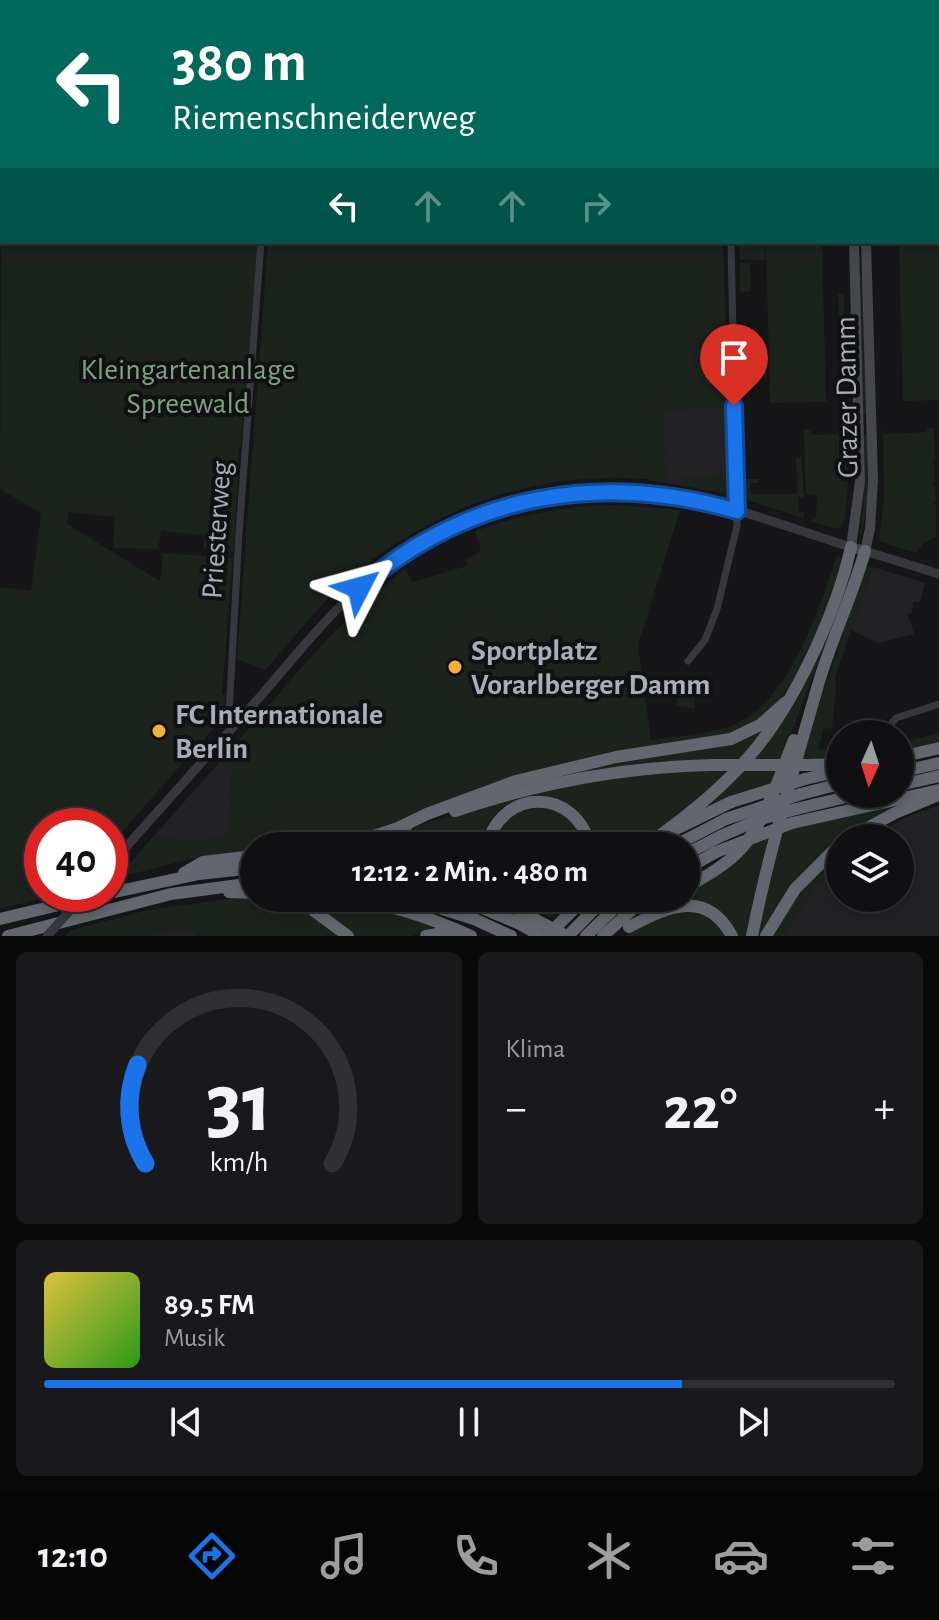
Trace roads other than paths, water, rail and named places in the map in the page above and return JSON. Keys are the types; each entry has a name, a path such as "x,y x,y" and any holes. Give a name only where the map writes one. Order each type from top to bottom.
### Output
{"highway":[{"path":"665,832 725,782 748,759 775,724 826,623 851,547"},
{"path":"752,936 777,825 818,686 865,551"},
{"path":"700,879 728,861 751,837 810,698 818,686"},
{"path":"400,827 516,781 616,757 731,739 755,729 786,702"},
{"path":"914,754 939,748"},
{"path":"914,769 939,763"},
{"path":"386,832 487,800 565,781 643,769 826,764"},
{"path":"666,832 731,802 826,774"},
{"path":"914,782 939,776"},
{"path":"700,832 726,819 826,788"},
{"path":"700,861 792,823 939,792"},
{"path":"875,824 939,792"},
{"path":"492,832 501,817 518,806 539,801 552,803 572,814 585,832"},
{"path":"700,847 758,820 826,802"},
{"path":"179,877 203,862 240,858"},
{"path":"766,936 795,889 826,858"},
{"path":"128,888 179,877 240,870"},
{"path":"7,935 194,890 240,885"},
{"path":"194,890 240,892"},
{"path":"586,936 664,909 693,906 712,913 732,936"},
{"path":"0,919 29,912"},
{"path":"315,912 348,936"},
{"path":"408,912 470,936"},
{"path":"452,912 511,936"},
{"path":"491,912 546,935 565,912"},
{"path":"524,912 568,936 611,928 642,912"},
{"path":"528,912 532,916"},
{"path":"611,928 629,912"},
{"path":"426,936 442,933 470,936"}],"main road":[{"name":"Grazer Damm","path":"851,547 859,496 854,244"},
{"name":"Grazer Damm","path":"865,551 872,496 866,244"},
{"path":"859,425 871,424"},
{"path":"851,547 865,551"}],"street":[{"name":"Priesterweg","path":"237,722 229,713 232,640 261,244"},
{"path":"688,661 705,640 717,609 737,526 731,244"},
{"path":"128,845 337,610 365,583 416,546 465,521 530,500 591,491 624,491 678,496 851,547"},
{"path":"865,551 939,574"},
{"path":"894,720 939,704"},
{"path":"47,936 69,912"}],"place":[{"name":"Sportplatz Vorarlberger Damm","path":"455,667"},
{"name":"FC Internationale Berlin","path":"159,731"}],"park label":[{"name":"Kleingartenanlage Spreewald","path":"188,386"}]}
